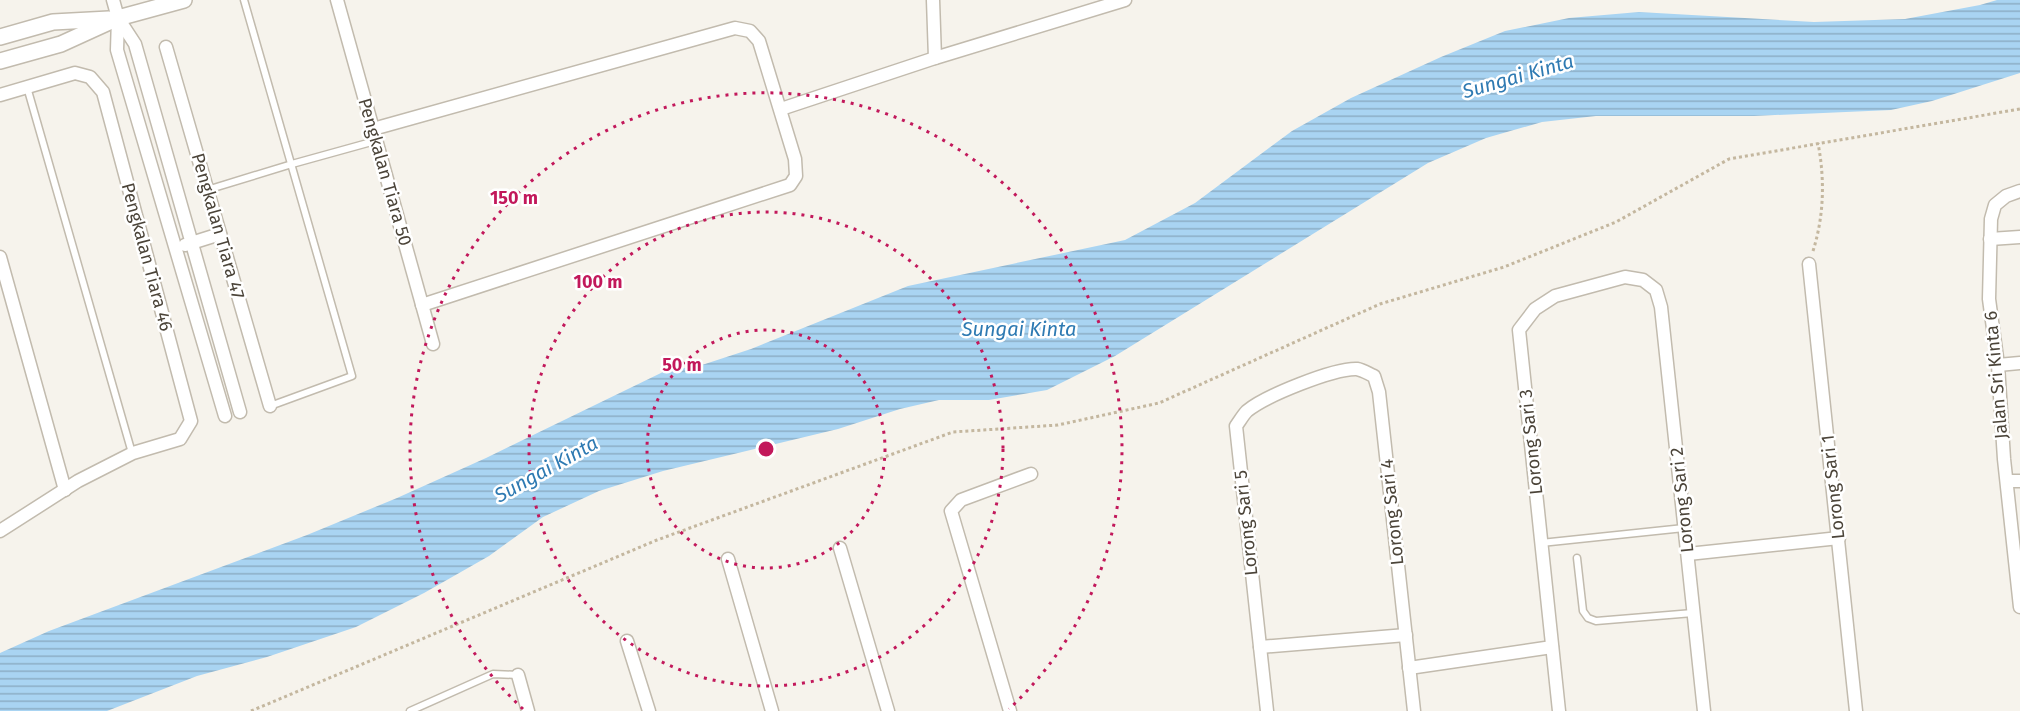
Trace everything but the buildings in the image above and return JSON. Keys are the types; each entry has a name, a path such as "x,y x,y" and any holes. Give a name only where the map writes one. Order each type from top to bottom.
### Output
{"street":[{"path":"113,0 118,18 117,50 225,416"},
{"path":"0,61 61,44 118,18 184,0"},
{"name":"Pengkalan Tiara 50","path":"337,0 433,344"},
{"path":"933,0 935,58"},
{"path":"781,109 935,58 1125,0"},
{"path":"0,37 53,22 118,18"},
{"path":"118,18 135,44 240,412"},
{"path":"374,135 735,28 750,31 759,40 781,109 795,159 796,176 789,185 422,305"},
{"name":"Pengkalan Tiara 47","path":"166,47 270,406"},
{"name":"Pengkalan Tiara 46","path":"27,87 75,73 90,77 103,92 191,421 180,439 133,453"},
{"path":"0,94 27,87"},
{"name":"Jalan Sri Kinta 6","path":"2019,191 2006,196 1995,206 1991,219 1989,299 2014,481 2020,607"},
{"path":"175,248 220,234"},
{"path":"1990,238 2020,237"},
{"path":"0,257 65,490"},
{"name":"Lorong Sari 1","path":"1809,264 1856,711"},
{"name":"Lorong Sari 3","path":"1559,711 1519,330 1535,309 1555,296 1625,277 1643,280 1656,290"},
{"name":"Lorong Sari 2","path":"1656,290 1661,307 1704,711"},
{"path":"1998,364 2020,363"},
{"name":"Lorong Sari 4","path":"1314,380 1347,370 1359,369 1374,376 1379,392 1414,711"},
{"name":"Lorong Sari 5","path":"1267,711 1236,426 1246,412 1255,406 1273,396 1314,380"},
{"path":"0,531 65,490 133,453"},
{"path":"1010,711 951,511 961,500 1031,474"},
{"path":"1688,554 1839,538"},
{"path":"840,548 888,711"},
{"path":"728,559 772,711"},
{"path":"1260,647 1406,635"},
{"path":"627,642 649,711"},
{"path":"1409,668 1552,647"},
{"path":"518,675 528,711"}],"lane":[{"path":"244,0 352,376 270,406"},
{"path":"27,87 133,453"},
{"path":"207,190 292,164 374,135"},
{"path":"1541,543 1685,528"},
{"path":"1576,558 1583,611 1588,618 1596,621 1694,612"},
{"path":"410,711 493,674 518,675"}],"path":[{"path":"251,711 657,540 953,432 1058,425 1159,403 1380,304 1504,267 1616,222 1729,159 2020,109"},
{"path":"1809,264 1820,229 1822,166 1818,144"}],"water":[{"name":"Sungai Kinta","path":"1997,0 2020,0 2020,73 1932,101 1891,110 1754,116 1596,116 1542,122 1486,138 1428,163 1115,356 1047,390 989,400 939,400 900,409 838,429 663,471 599,491 543,517 489,556 424,593 356,627 267,657 197,676 107,711 0,711 0,653 49,631 307,535 397,498 486,458 663,372 705,364 751,349 908,286 1125,240 1195,203 1292,131 1351,98 1505,31 1569,18 1639,12 1814,22 1905,19"}]}
